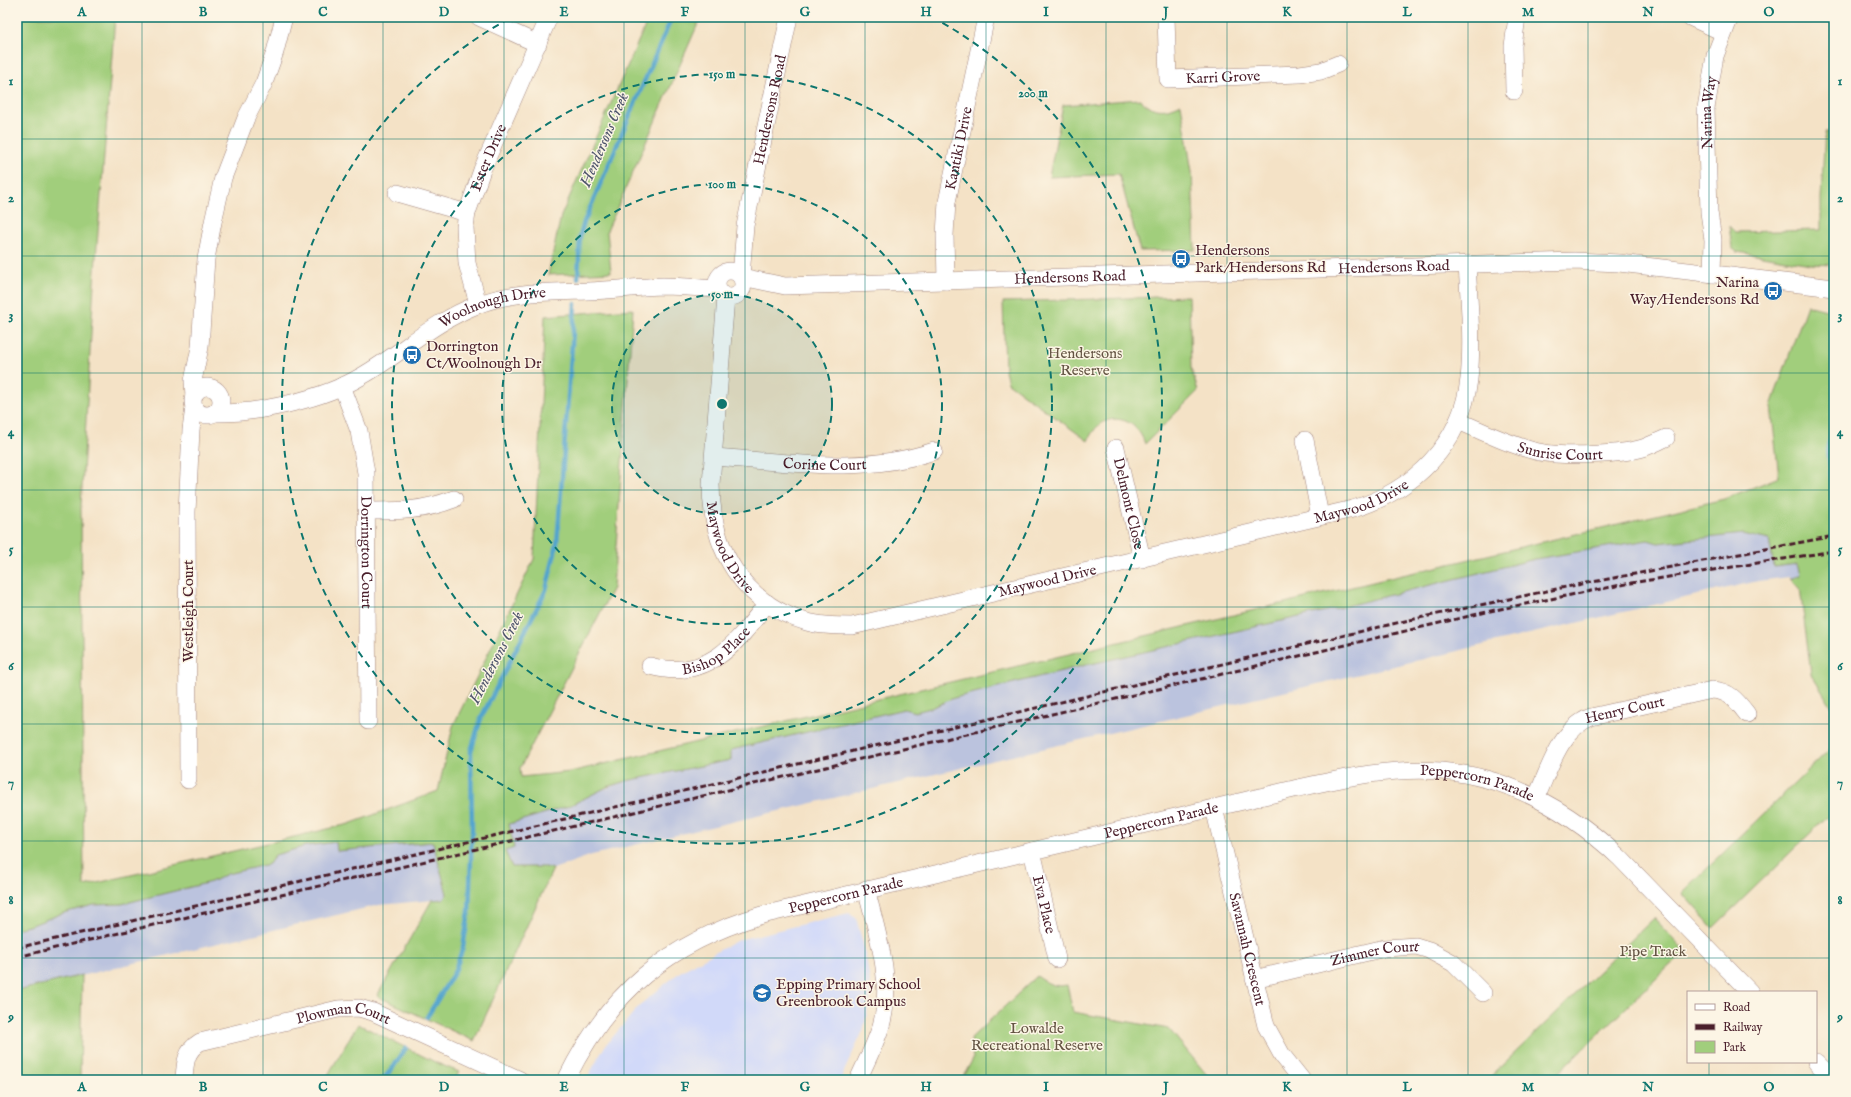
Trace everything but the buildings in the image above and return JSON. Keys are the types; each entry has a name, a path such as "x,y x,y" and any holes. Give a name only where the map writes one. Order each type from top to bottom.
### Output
{"street":[{"path":"202,408 193,381 200,347 206,259 213,222 223,178 246,118 266,77 276,52 284,17"},
{"path":"479,17 538,44"},
{"name":"Ester Drive","path":"478,304 467,263 465,227 467,213 482,170 549,17"},
{"name":"Hendersons Road","path":"789,17 745,226 725,285 758,293 785,286 1467,264 1594,262 1834,288"},
{"name":"Kantiki Drive","path":"946,281 945,235 947,202 986,17"},
{"name":"Karri Grove","path":"1166,17 1168,79 1300,74 1321,71 1338,64"},
{"path":"1514,91 1513,46 1517,17"},
{"path":"1690,17 1723,32"},
{"name":"Narina Way","path":"1706,273 1704,239 1709,212 1706,108 1715,56 1730,17"},
{"path":"397,193 467,213"},
{"name":"Hendersons Road","path":"745,226 741,277 785,286"},
{"name":"Maywood Drive","path":"725,285 712,503 715,527 722,548 731,565 743,581 767,603 787,614 807,622 831,626 852,626 1370,504 1390,495 1408,484 1429,466 1445,445 1458,421 1466,399 1469,379 1467,264"},
{"path":"725,285 742,289 741,277"},
{"name":"Woolnough Drive","path":"202,408 230,413 294,402 319,396 361,377 432,327 478,304 523,294 664,286 725,285"},
{"path":"200,347 204,368 216,393 220,406 202,408"},
{"name":"Dorrington Court","path":"342,386 359,431 366,473 368,722"},
{"path":"202,408 200,389 204,387 216,393"},
{"name":"Woolnough Drive","path":"216,393 244,404 271,406"},
{"name":"Westleigh Court","path":"188,780 187,512 191,442 199,425 202,408"},
{"name":"Sunrise Court","path":"1458,421 1521,447 1554,454 1572,455 1626,451 1643,448 1666,438"},
{"path":"1305,440 1320,516"},
{"name":"Delmont Close","path":"1116,448 1142,558"},
{"name":"Corine Court","path":"714,457 821,465 848,465 896,461 934,451"},
{"path":"367,511 416,510 430,508 454,499"},
{"name":"Bishop Place","path":"650,666 663,670 677,670 696,666 712,660 728,650 738,640 767,603"},
{"name":"Henry Court","path":"1536,798 1567,735 1582,720 1712,690 1727,693 1736,700 1747,714"},
{"name":"Peppercorn Parade","path":"566,1080 588,1039 608,1010 628,990 674,953 700,938 738,922 866,889 1362,774 1414,770 1443,771 1478,777 1507,786 1562,811 1601,840 1749,991"},
{"name":"Savannah Crescent","path":"1214,808 1265,1020 1273,1041 1290,1066 1302,1080"},
{"name":"Eva Place","path":"1032,850 1057,959"},
{"path":"858,1080 874,1046 881,1025 886,990 880,945 866,889"},
{"name":"Zimmer Court","path":"1254,979 1385,948 1416,946 1429,950 1453,963 1483,993"},
{"name":"Plowman Court","path":"184,1080 187,1056 193,1046 200,1042 324,1012 359,1008 373,1012 520,1080"}],"shaded area":[{"path":"1743,534 1769,540 1771,548 1797,564 1800,575 1790,579 1789,577 1758,581 1610,615 592,855 553,869 546,867 512,867 505,851 509,824 626,781 730,760 731,750 904,709 915,712 954,698 1082,666 1330,610 1535,559 1648,540 1658,543"},
{"path":"336,842 337,851 433,842 447,893 444,899 379,905 17,991 17,929 32,925 52,916 85,907 104,904 122,904 211,882 227,874 269,864 274,855 306,846"},
{"name":"Epping Primary School Greenbrook Campus","path":"849,913 856,918 865,951 870,982 870,1000 863,1031 840,1080 586,1080 605,1046 641,1004 680,972 738,940"}],"green space":[{"path":"17,17 115,17 94,283 81,506 84,886 349,824 438,791 453,726 534,559 545,316 633,309 613,588 520,768 521,777 570,772 1724,499 1779,477 1771,406 1807,305 1834,312 1834,559 1831,560 1834,567 1834,711 1811,674 1800,588 1790,579 1800,575 1797,564 1774,567 1769,540 1743,534 1658,543 1648,540 1535,559 1330,610 1082,666 954,698 931,708 915,712 904,709 731,750 731,760 626,781 607,787 569,806 509,824 514,848 505,851 512,867 546,867 553,869 474,1041 377,996 432,900 444,899 447,894 433,842 337,851 336,842 306,846 275,855 269,864 227,874 211,882 122,904 94,905 63,913 17,929"},
{"path":"649,17 701,17 607,231 611,272 548,275 561,216"},
{"path":"1140,99 1149,106 1159,109 1176,107 1181,104 1192,172 1195,250 1140,251 1119,174 1049,177 1063,105"},
{"path":"1825,132 1834,132 1834,265 1811,264 1737,252 1732,248 1729,226 1735,232 1821,230 1821,198"},
{"name":"Hendersons Reserve","path":"1189,296 1191,368 1198,391 1145,444 1134,426 1126,421 1117,419 1109,420 1101,424 1093,431 1088,441 1008,383 1005,371 1003,302"},
{"path":"1834,745 1834,810 1713,928 1682,893"},
{"name":"Pipe Track","path":"1654,918 1685,951 1551,1080 1487,1080"},
{"path":"82,975 80,1080 17,1080 17,991"},
{"name":"Lowalde Recreational Reserve","path":"1037,976 1051,984 1059,986 1067,985 1073,1012 1169,1029 1211,1080 961,1080 973,1059 971,1038"},
{"path":"358,1024 437,1063 459,1072 455,1080 325,1080"}],"waterway":[{"name":"Hendersons Creek","path":"578,278 580,236 584,222 672,17"},
{"name":"Hendersons Creek","path":"427,1017 455,971 463,947 469,912 472,831 471,751 481,718 546,590 557,544 575,304"},
{"path":"1834,420 1828,447 1834,504"},
{"name":"Hendersons Creek","path":"382,1080 392,1069 406,1048"}],"railway":[{"path":"17,948 1405,621 1561,588 1834,536"},
{"path":"17,957 1495,610 1631,583 1834,551"}],"place":[{"name":"Hendersons Park/Hendersons Rd","path":"1181,259"},
{"name":"Narina Way/Hendersons Rd","path":"1773,291"},
{"name":"Dorrington Ct/Woolnough Dr","path":"412,355"},
{"name":"Epping Primary School Greenbrook Campus","path":"762,993"}]}
